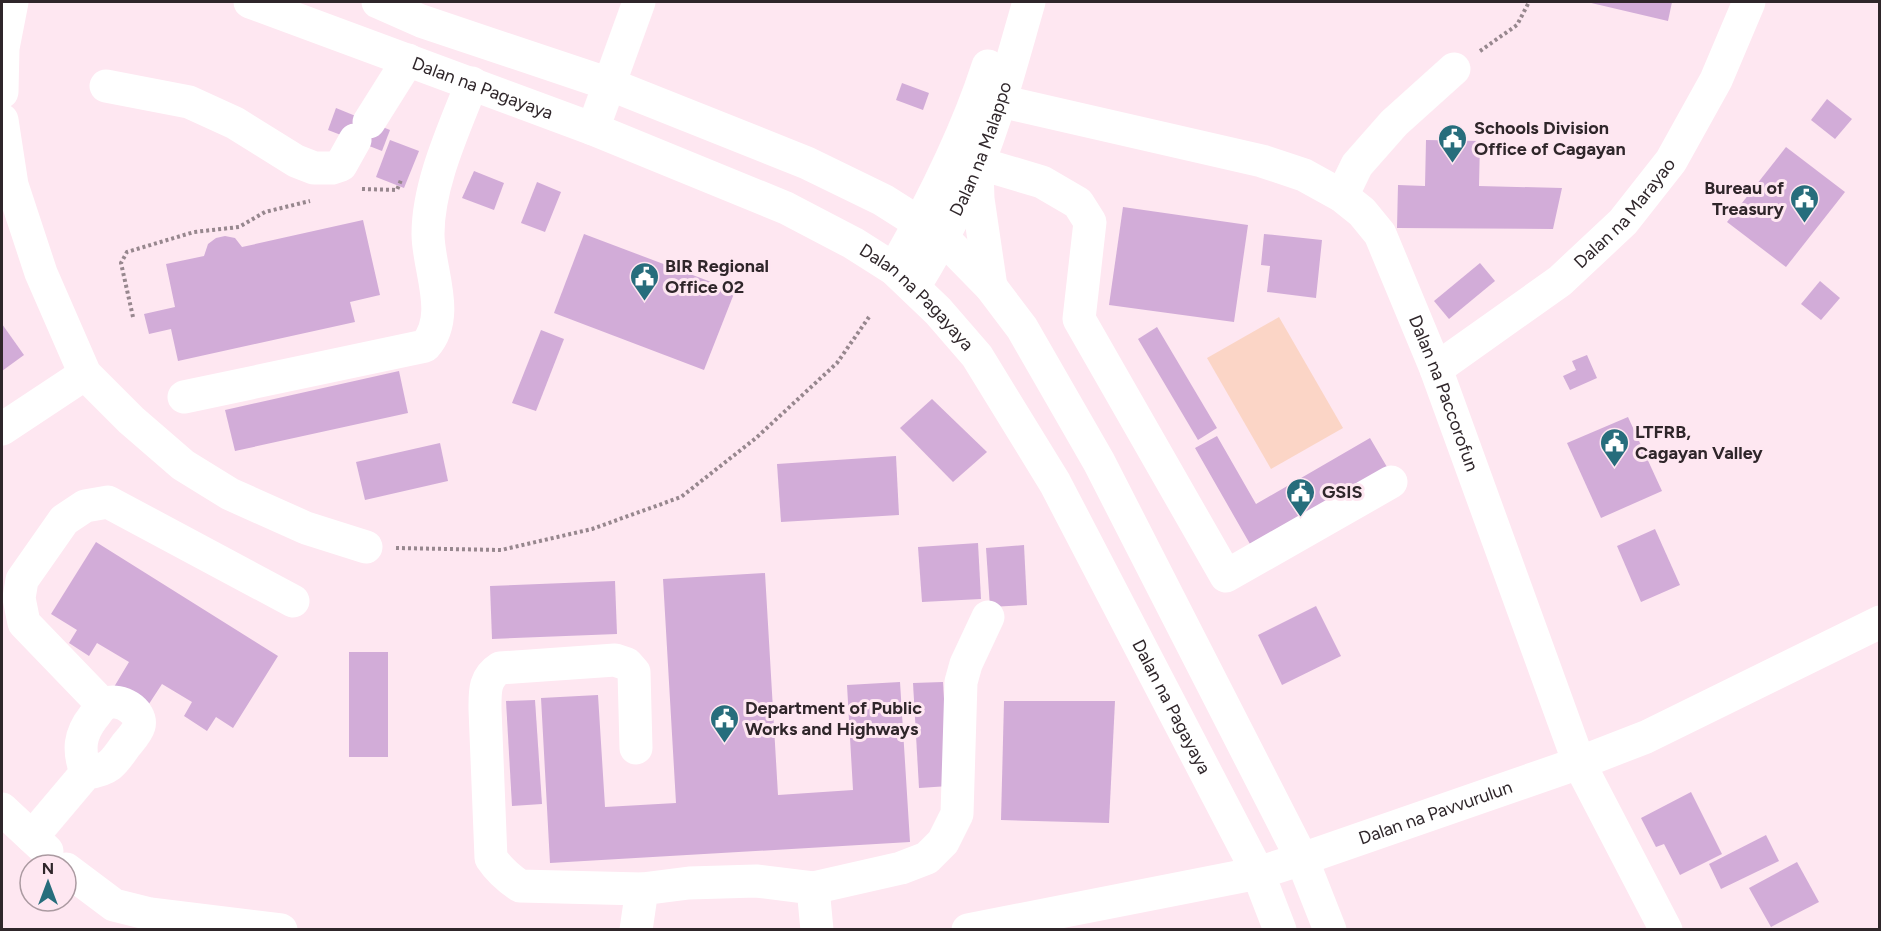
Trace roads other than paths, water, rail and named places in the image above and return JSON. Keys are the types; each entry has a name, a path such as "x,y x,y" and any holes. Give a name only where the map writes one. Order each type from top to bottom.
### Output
{"street":[{"path":"2,92 3,48 12,2"},
{"name":"Dalan na Pagayaya","path":"250,2 593,129 786,208 853,243 904,278 938,311 976,356 1055,483 1258,873 1280,930"},
{"path":"378,2 421,21 609,84 807,163 883,200 932,230 991,287 1022,328 1099,462 1302,859 1330,930"},
{"path":"593,129 639,2"},
{"name":"Dalan na Malappo","path":"967,166 978,95 1009,2"},
{"name":"Dalan na Malappo","path":"904,278 967,166 1000,101 1029,2"},
{"name":"Dalan na Marayao","path":"1436,369 1560,281 1623,222 1671,160 1716,80 1749,2"},
{"path":"106,86 189,102 235,123 296,160 314,168 332,168 341,165 408,60"},
{"path":"1342,196 1357,165 1394,123 1454,69"},
{"path":"184,397 425,346 435,328 437,307 428,234 430,210 441,161 472,83"},
{"name":"Dalan na Paccorofun","path":"1000,101 1262,160 1304,175 1342,196 1362,212 1380,234 1436,369 1579,764 1666,930"},
{"path":"2,120 12,185 37,262 85,374 131,420 183,465 230,494 306,528 366,547"},
{"path":"883,200 967,166 1042,182 1078,203 1090,222 1079,319 1226,576 1391,482"},
{"path":"967,166 978,198 991,287"},
{"path":"2,429 85,374"},
{"path":"103,705 24,623 19,598 22,580 64,520 85,506 108,502 293,601"},
{"path":"636,748 634,672 627,664 615,660 500,668 493,673 485,688 485,709 491,858 497,867 520,886 642,889 689,883 756,881 813,888 901,868 927,858 943,842 957,814 961,682 966,664 988,617"},
{"name":"Dalan na Pavvurulun","path":"968,930 1032,924 1258,873 1302,859 1579,764 1646,737 1880,622"},
{"path":"32,837 86,773 104,770 113,763 139,728 139,720 133,709 116,701 103,705 84,729 81,751 86,773"},
{"path":"2,809 49,853"},
{"path":"78,878 114,905 150,914 281,930"},
{"path":"813,888 817,930"},
{"path":"636,930 642,889"}],"place":[{"name":"Schools Division Office of Cagayan","path":"1453,164"},
{"name":"Bureau of Treasury","path":"1805,224"},
{"name":"BIR Regional Office 02","path":"644,302"},
{"name":"LTFRB, Cagayan Valley","path":"1614,468"},
{"name":"GSIS","path":"1301,518"},
{"name":"Department of Public Works and Highways","path":"724,744"}]}
